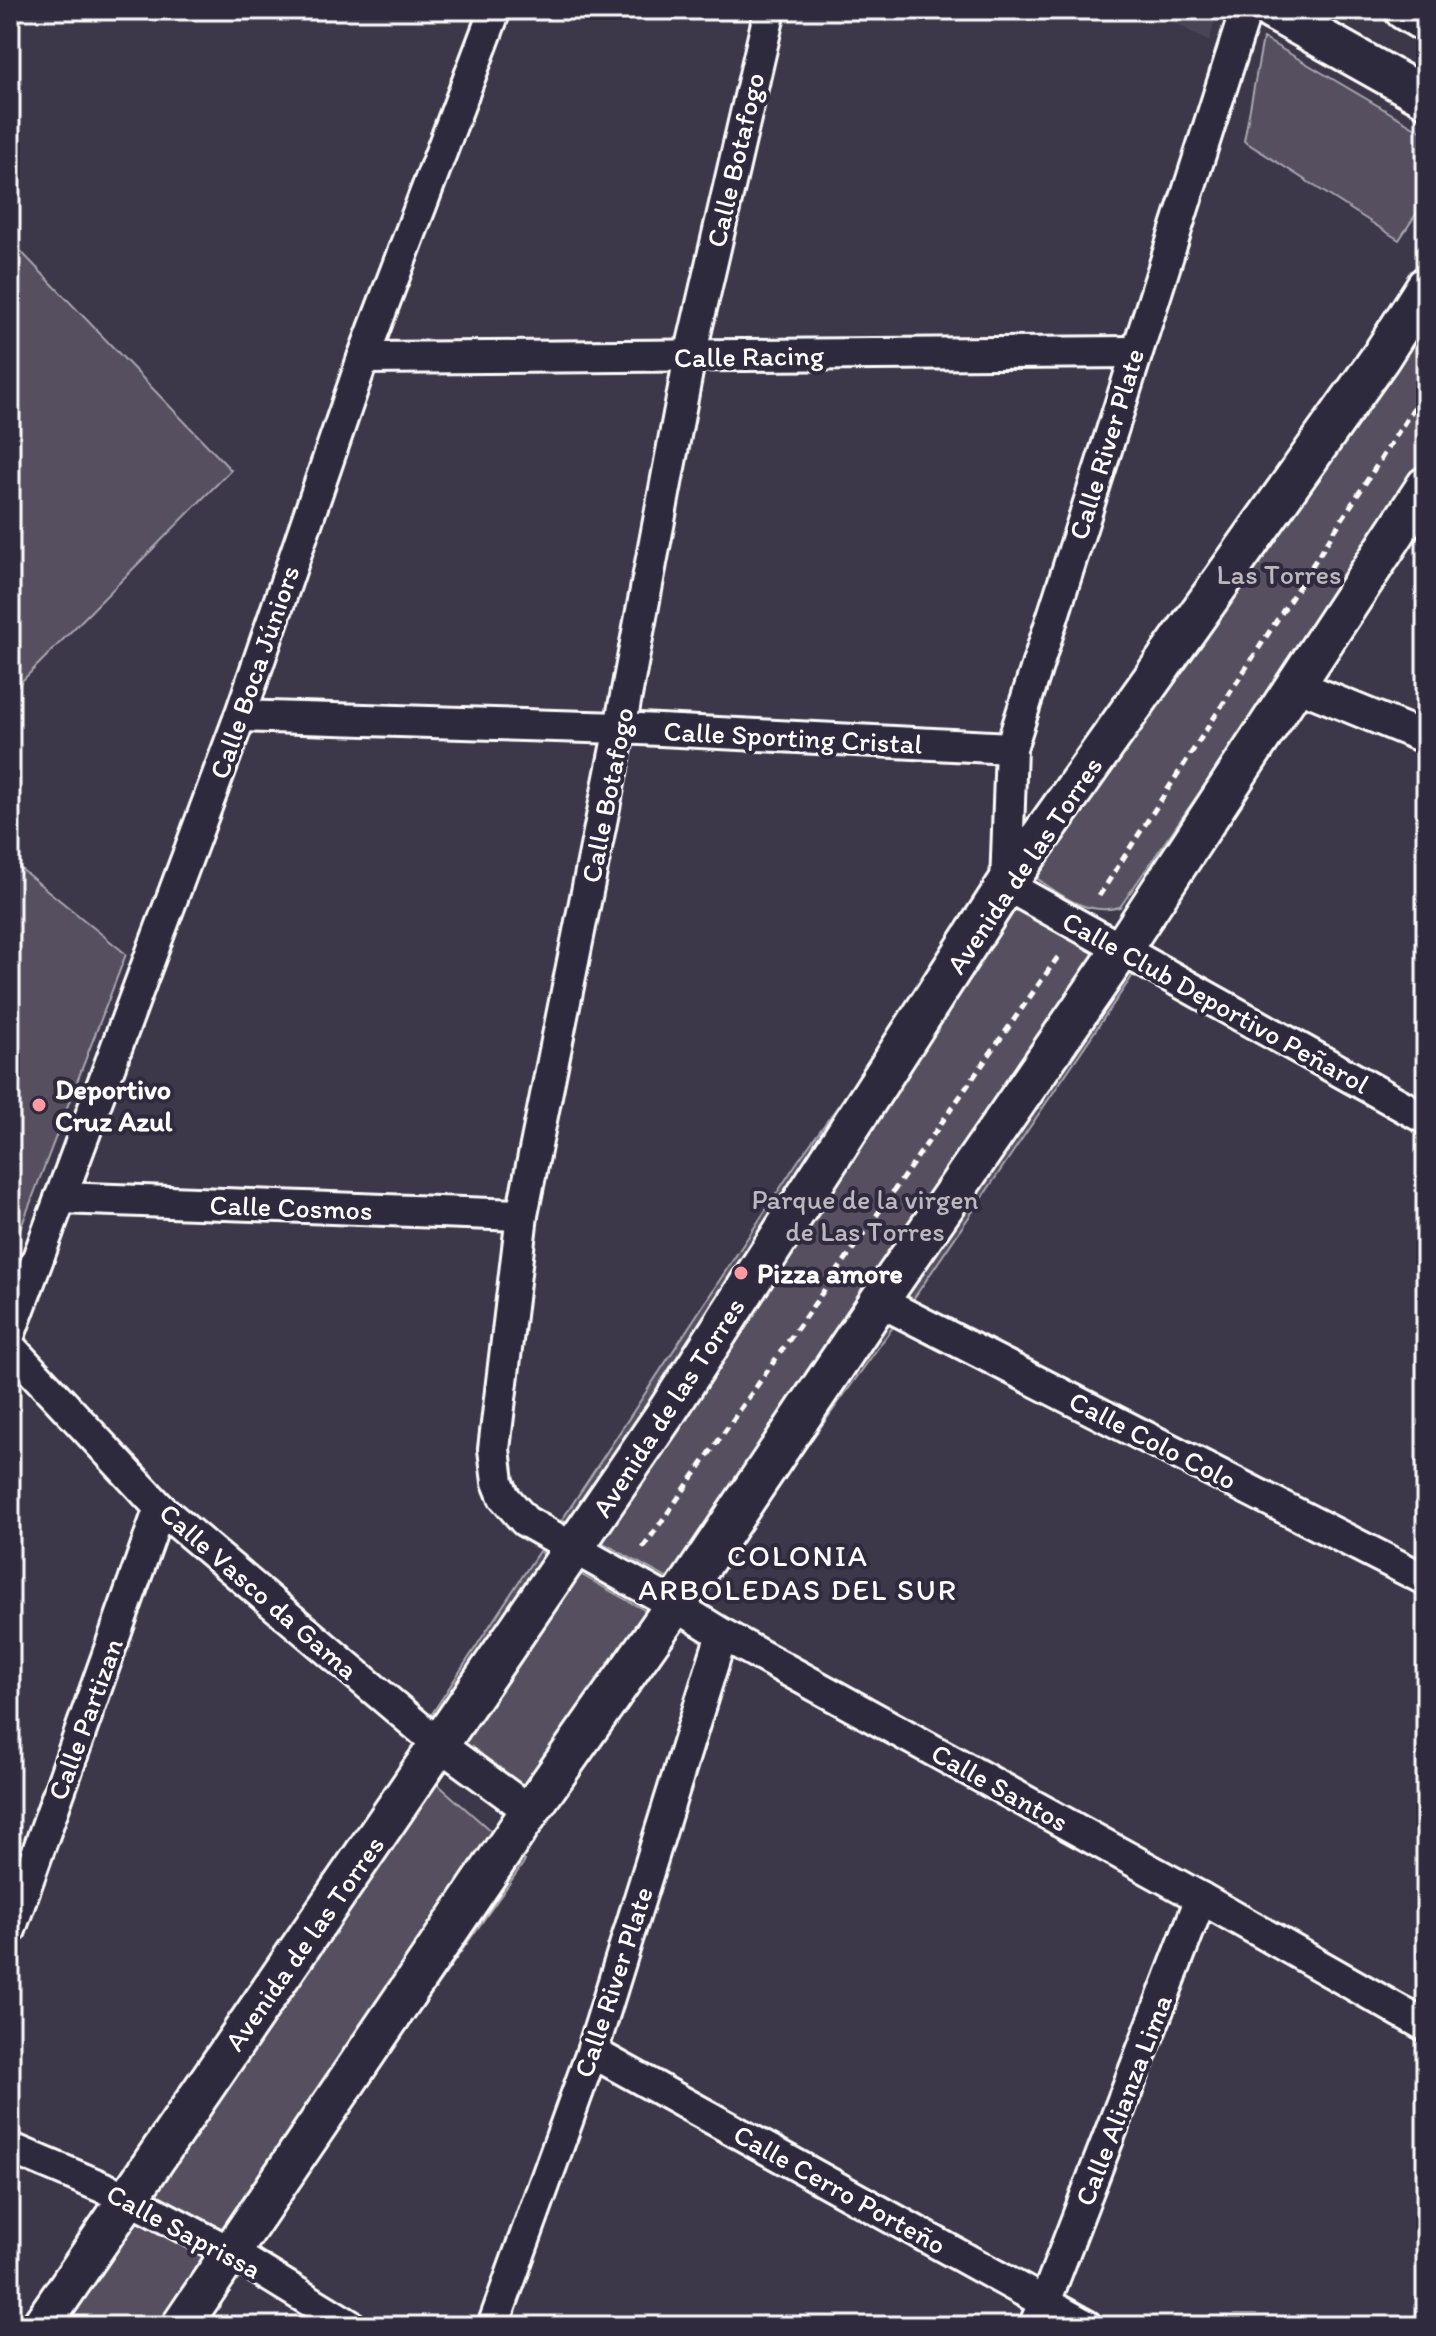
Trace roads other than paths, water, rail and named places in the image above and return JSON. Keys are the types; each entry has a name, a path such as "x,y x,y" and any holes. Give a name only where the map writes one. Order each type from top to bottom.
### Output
{"street":[{"name":"Calle Boca Júniors","path":"10,1333 240,716 363,358 495,10"},
{"name":"Calle Botafogo","path":"574,1548 525,1521 504,1497 494,1465 522,1215 620,728 690,356 770,10"},
{"name":"Calle River Plate","path":"1006,885 1011,748 1246,10"},
{"path":"1271,10 1426,97"},
{"path":"1404,10 1426,23"},
{"name":"Avenida de las Torres","path":"41,2326 441,1746 666,1413 1006,885 1380,358 1426,286"},
{"name":"Calle Racing","path":"363,358 1135,352"},
{"path":"181,2326 530,1811 675,1605 879,1301 1122,949 1426,486"},
{"path":"1294,684 1426,738"},
{"name":"Calle Sporting Cristal","path":"240,716 620,728 1011,748"},
{"name":"Calle Club Deportivo Peñarol","path":"1006,885 1426,1119"},
{"name":"Calle Cosmos","path":"60,1198 522,1215"},
{"name":"Calle Colo Colo","path":"879,1301 1426,1580"},
{"name":"Calle Vasco da Gama","path":"10,1347 160,1508 441,1746 530,1811"},
{"name":"Calle Partizan","path":"10,1930 160,1508"},
{"name":"Calle Santos","path":"574,1548 722,1634 1426,2026"},
{"name":"Calle River Plate","path":"493,2326 592,2052 722,1634"},
{"name":"Calle Alianza Lima","path":"1040,2314 1201,1898"},
{"name":"Calle Cerro Porteño","path":"592,2052 1040,2314 1087,2326"},
{"name":"Calle Saprissa","path":"10,2148 128,2198 232,2253 351,2326"}],"place":[{"name":"Deportivo Cruz Azul","path":"39,1105"},
{"name":"Pizza amore","path":"741,1273"}],"district":[{"name":"COLONIA ARBOLEDAS DEL SUR","path":"798,1573"}],"park label":[{"name":"Las Torres","path":"1279,574"},
{"name":"Parque de la virgen de Las Torres","path":"865,1215"}]}
